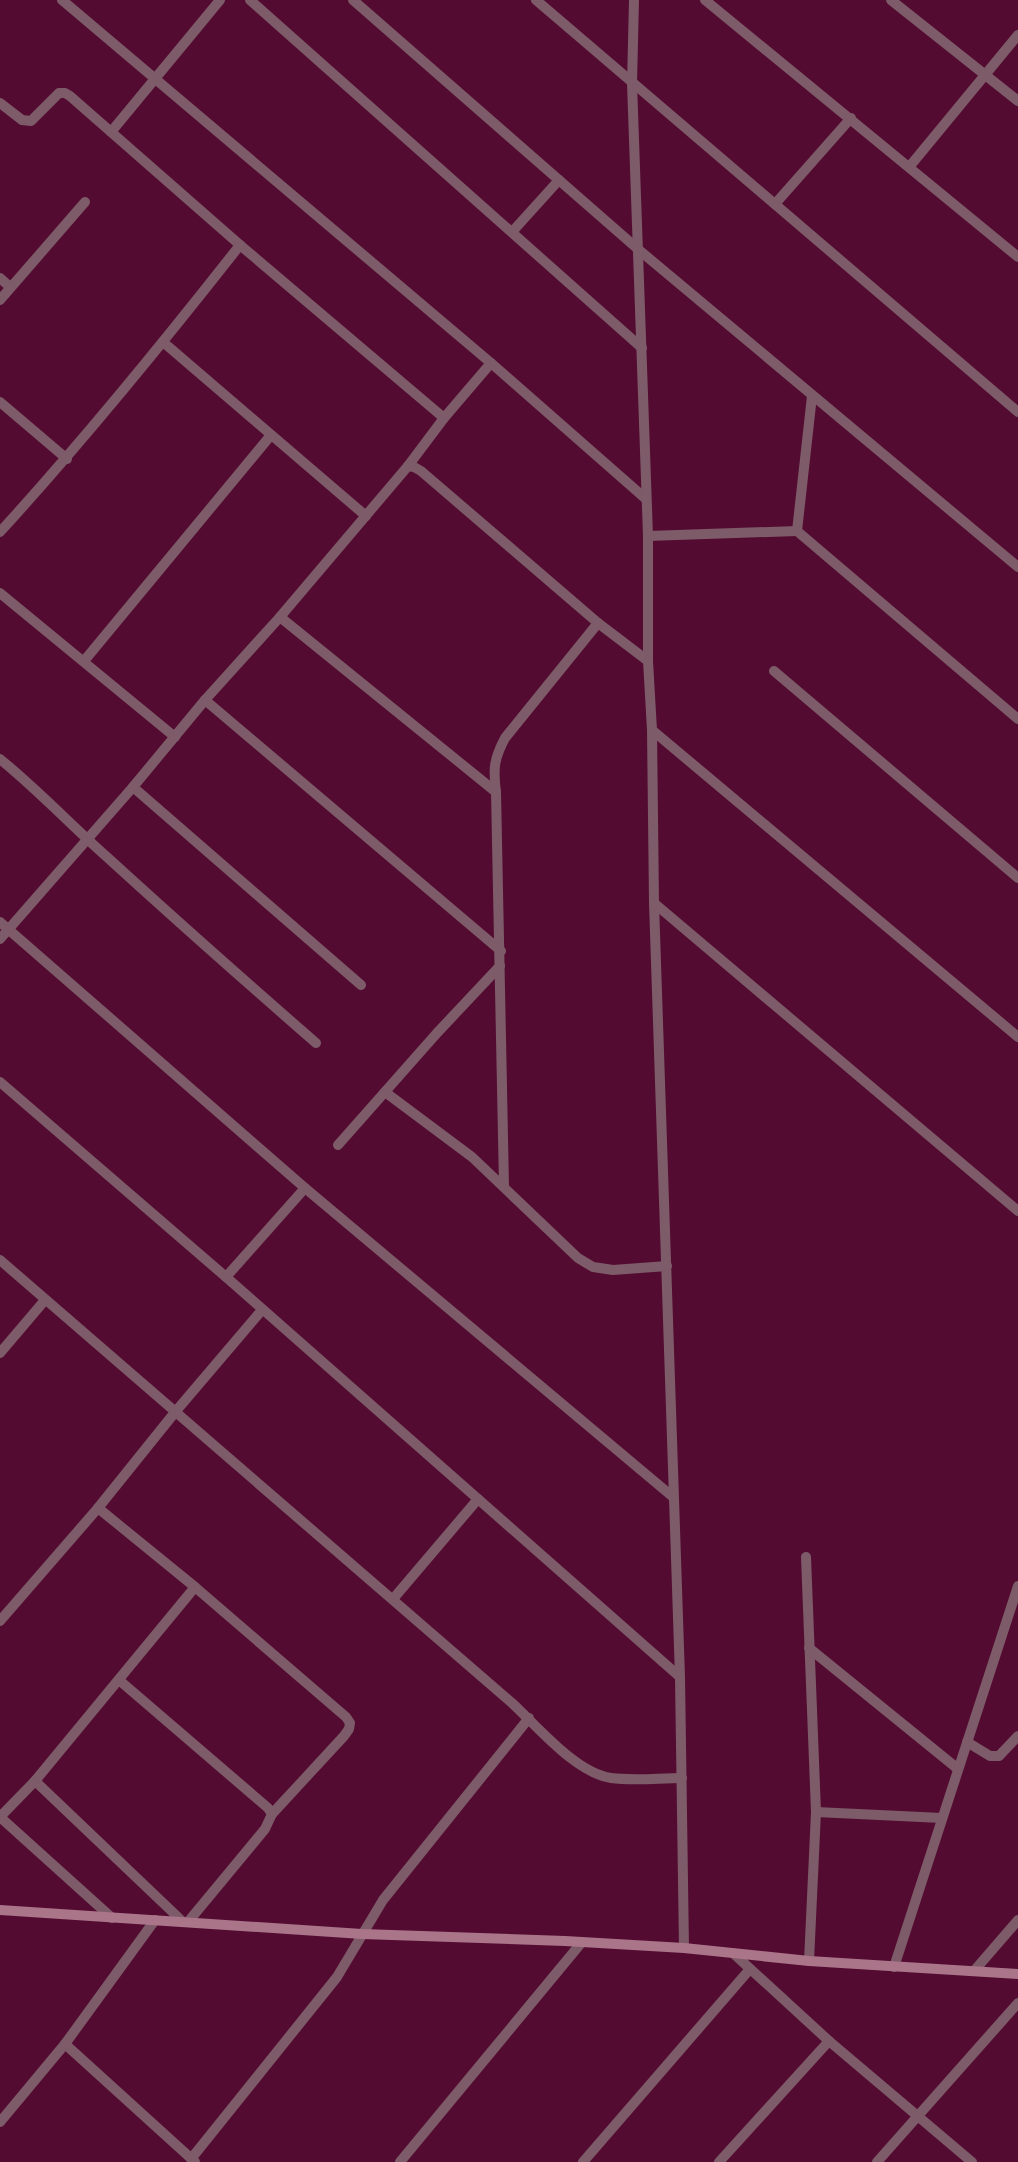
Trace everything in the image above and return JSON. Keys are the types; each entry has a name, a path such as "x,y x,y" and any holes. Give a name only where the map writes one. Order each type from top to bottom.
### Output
{"street":[{"path":"62,0 491,363 646,499"},
{"path":"111,132 220,0"},
{"path":"250,0 642,348"},
{"path":"353,0 639,250 1018,567"},
{"path":"536,0 1018,412"},
{"path":"634,0 632,83 648,536 648,660 652,730 654,903 680,1677 684,1948"},
{"path":"705,0 910,166 1018,257"},
{"path":"891,0 1018,101"},
{"path":"910,166 1018,35"},
{"path":"0,103 22,120 31,121 59,93 65,93 240,245 444,418"},
{"path":"775,204 851,118"},
{"path":"512,232 559,180"},
{"path":"0,300 85,202"},
{"path":"0,532 67,459 240,245"},
{"path":"0,278 10,287"},
{"path":"163,342 366,516"},
{"path":"0,938 133,787 205,700 280,617 408,466 444,418 491,363"},
{"path":"797,531 812,396"},
{"path":"0,402 67,459"},
{"path":"84,661 271,435"},
{"path":"408,466 414,467 420,471 598,623 648,660"},
{"path":"648,536 797,531 1018,719"},
{"path":"0,592 175,737"},
{"path":"280,617 496,792"},
{"path":"504,1186 496,792 493,770 496,756 505,738 598,623"},
{"path":"774,671 1018,878"},
{"path":"205,700 500,951"},
{"path":"652,730 1018,1037"},
{"path":"0,759 44,797 216,956 316,1043"},
{"path":"133,787 361,984"},
{"path":"654,903 1018,1211"},
{"path":"0,922 305,1188 673,1497"},
{"path":"338,1145 500,966"},
{"path":"0,1082 226,1277 680,1677"},
{"path":"385,1092 472,1157 578,1258 593,1267 613,1270 667,1266"},
{"path":"226,1277 305,1188"},
{"path":"0,1260 45,1300 176,1410 393,1599 529,1718 573,1760 591,1772 611,1778 682,1778"},
{"path":"0,1353 45,1300"},
{"path":"0,1621 98,1508 176,1410 262,1310"},
{"path":"393,1599 478,1500"},
{"path":"98,1508 195,1587 346,1717 350,1723 349,1730 272,1814 265,1829 185,1921"},
{"path":"806,1557 816,1812 809,1961"},
{"path":"894,1967 1018,1586"},
{"path":"112,1918 0,1817 34,1781 195,1587"},
{"path":"809,1648 958,1769"},
{"path":"119,1680 268,1808 272,1814"},
{"path":"65,2044 193,2160 337,1977 350,1958 382,1900 529,1718"},
{"path":"967,1742 990,1756 998,1756 1018,1736"},
{"path":"34,1781 185,1921"},
{"path":"816,1812 942,1818"},
{"path":"1,1910 112,1918 185,1921 362,1934 582,1942 684,1948 809,1961 1018,1974"},
{"path":"0,2122 65,2044 155,1920"},
{"path":"974,1971 1018,1920"},
{"path":"400,2162 582,1942"},
{"path":"733,1953 829,2041 972,2162"},
{"path":"582,2162 750,1969"},
{"path":"877,2162 1018,2003"},
{"path":"719,2162 829,2041"}]}
